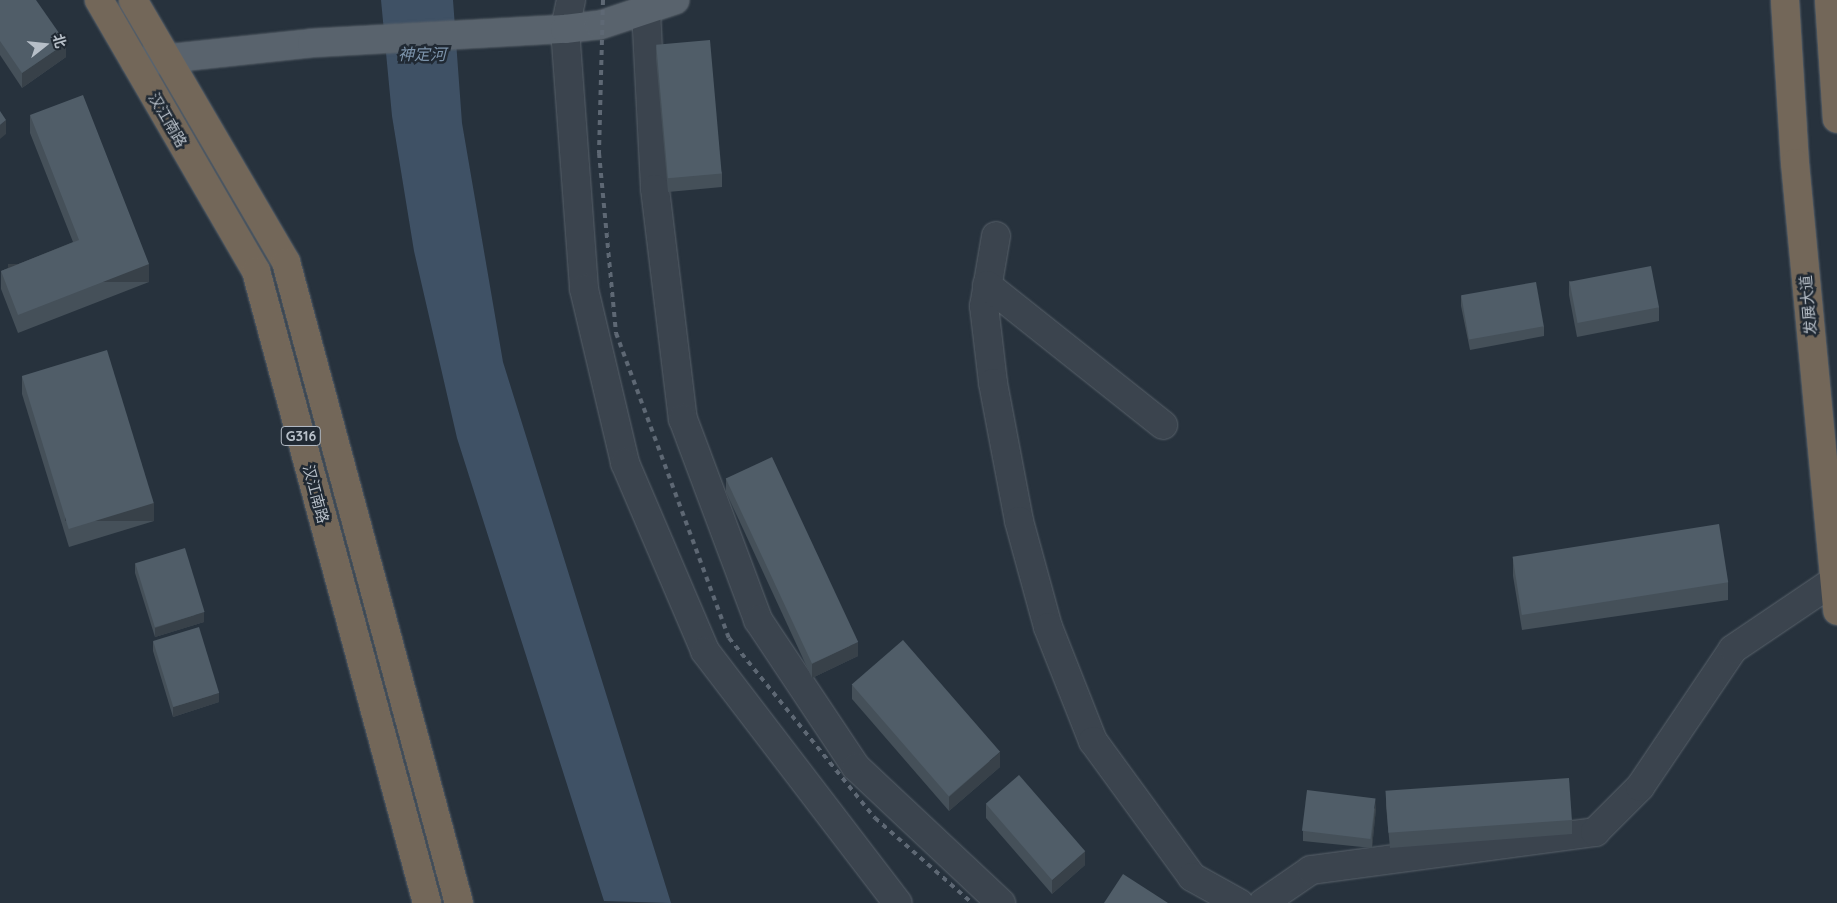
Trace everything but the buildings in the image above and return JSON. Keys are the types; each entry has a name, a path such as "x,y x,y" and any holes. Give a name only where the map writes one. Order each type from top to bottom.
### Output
{"highway":[{"name":"汉江南路","path":"99,0 256,270 427,903"},
{"name":"汉江南路","path":"132,0 286,262 459,903"},
{"name":"发展大道","path":"1785,0 1795,163 1837,610"},
{"path":"1829,0 1837,119"}],"main road":[{"path":"135,62 167,61 312,43 565,29 600,25 675,0"}],"street":[{"path":"571,0 565,29 584,289 625,464 705,652 898,903"},
{"path":"646,10 655,189 683,419 758,620 856,767 1001,903"},
{"path":"996,236 984,306 992,383 1018,521 1048,627 1093,741 1192,877 1239,903"},
{"path":"987,286 1163,425"},
{"path":"1263,903 1311,870 1595,832 1640,787 1733,649 1834,581"}],"water":[{"name":"神定河","path":"381,0 453,0 462,123 503,362 671,903 604,901 457,438 414,251 392,116"}],"railway":[{"path":"603,0 599,153 616,333 729,638 875,818 972,903"}]}
